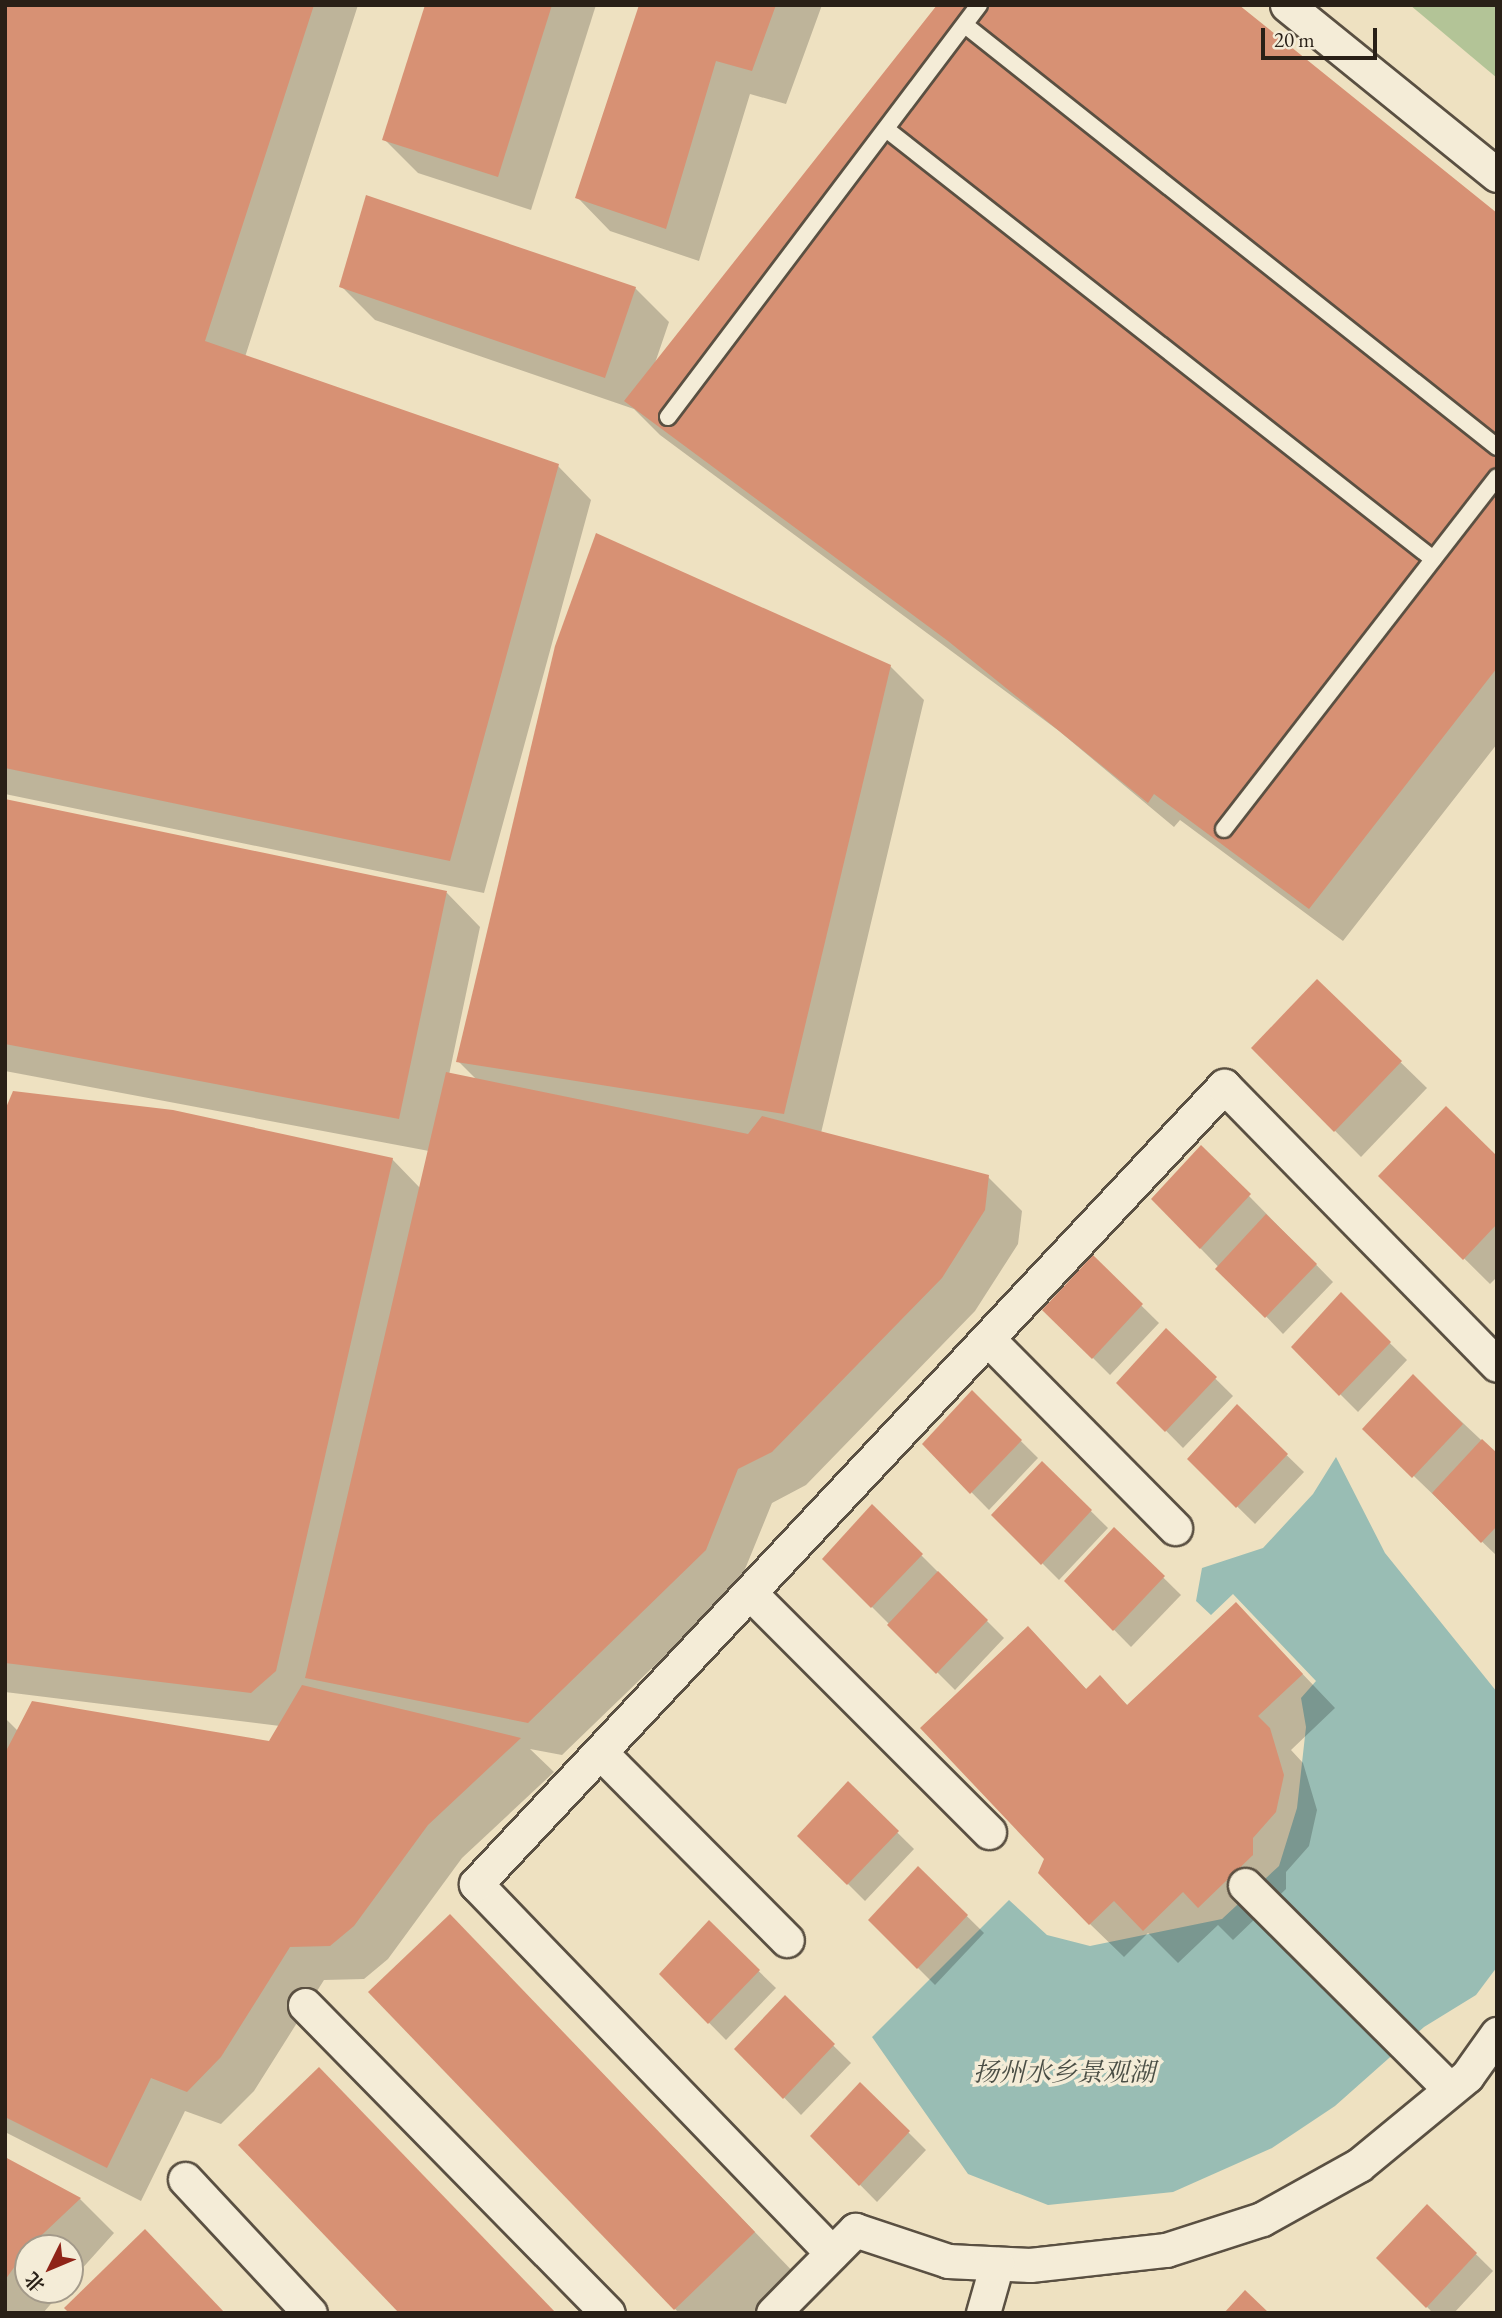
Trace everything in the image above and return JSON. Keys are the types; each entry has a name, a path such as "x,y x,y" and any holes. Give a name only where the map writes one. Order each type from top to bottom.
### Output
{"street":[{"path":"1287,5 1497,174"},
{"path":"832,2253 476,1884 1224,1086 1497,1365"},
{"path":"988,1339 1175,1528"},
{"path":"750,1593 989,1832"},
{"path":"600,1752 787,1940"},
{"path":"1245,1885 1450,2089"},
{"path":"305,2005 608,2313"},
{"path":"773,2313 855,2230 948,2261 997,2264 1166,2250 1262,2219 1359,2165 1450,2089 1497,2034"},
{"path":"185,2179 310,2313"},
{"path":"983,2313 997,2264"}],"lane":[{"path":"668,417 979,5"},
{"path":"965,25 1497,447"},
{"path":"886,129 1433,559"},
{"path":"1224,829 1497,477"}],"green space":[{"path":"1410,5 1497,5 1497,78"}],"water":[{"name":"扬州水乡景观湖","path":"1336,1457 1385,1553 1497,1692 1497,1967 1476,1995 1424,2027 1335,2106 1272,2148 1173,2192 1048,2205 968,2174 872,2037 1009,1900 1047,1935 1090,1946 1222,1919 1279,1866 1297,1808 1306,1727 1301,1698 1316,1681 1233,1594 1211,1615 1196,1601 1202,1568 1263,1548 1313,1494"}],"building":[{"path":"5,5 314,5 205,341 559,464 450,861 5,768"},
{"path":"425,5 552,5 498,177 382,140"},
{"path":"639,5 776,5 752,71 716,61 666,229 575,198"},
{"path":"937,5 1239,5 1497,213 1497,668 1309,909 1154,794 1148,803 948,641 624,401"},
{"path":"366,195 636,287 605,378 339,287"},
{"path":"596,533 891,665 784,1114 456,1062 555,646"},
{"path":"5,799 447,891 399,1119 5,1044"},
{"path":"1317,979 1402,1061 1334,1132 1251,1048"},
{"path":"446,1072 748,1134 762,1116 989,1175 985,1210 942,1278 772,1452 738,1469 706,1550 528,1723 305,1678"},
{"path":"13,1091 173,1110 393,1158 276,1671 251,1693 5,1663 5,1110"},
{"path":"1446,1106 1497,1156 1497,1224 1463,1260 1378,1176"},
{"path":"1201,1145 1251,1194 1200,1249 1151,1199"},
{"path":"1266,1214 1317,1264 1265,1318 1215,1269"},
{"path":"1093,1255 1143,1304 1092,1359 1042,1310"},
{"path":"1341,1292 1391,1342 1339,1396 1291,1347"},
{"path":"1166,1328 1217,1377 1165,1432 1116,1383"},
{"path":"1413,1374 1463,1424 1412,1478 1362,1429"},
{"path":"972,1390 1022,1440 970,1494 922,1444"},
{"path":"1237,1404 1288,1454 1236,1508 1187,1459"},
{"path":"1482,1439 1497,1453 1497,1526 1481,1543 1432,1493"},
{"path":"1042,1461 1092,1510 1041,1565 991,1515"},
{"path":"872,1504 923,1554 871,1608 822,1559"},
{"path":"1114,1527 1165,1576 1113,1631 1064,1581"},
{"path":"938,1571 988,1620 936,1674 887,1625"},
{"path":"1236,1602 1303,1674 1258,1716 1270,1728 1284,1775 1276,1812 1253,1838 1253,1855 1198,1908 1183,1892 1143,1931 1114,1901 1089,1925 1038,1873 1044,1859 920,1728 1028,1626 1086,1689 1100,1675 1127,1705"},
{"path":"302,1685 521,1738 428,1825 354,1926 330,1946 290,1947 221,2057 187,2092 151,2078 107,2168 5,2117 5,1753 32,1701 269,1741"},
{"path":"848,1781 899,1831 847,1885 797,1836"},
{"path":"918,1866 968,1915 917,1969 868,1920"},
{"path":"450,1914 755,2232 674,2310 368,1992"},
{"path":"709,1920 760,1970 708,2024 659,1974"},
{"path":"785,1995 835,2044 783,2099 734,2049"},
{"path":"319,2067 556,2313 399,2313 238,2145"},
{"path":"860,2082 910,2131 859,2186 810,2136"},
{"path":"5,2157 81,2198 43,2234 14,2234 14,2267 5,2280"},
{"path":"1427,2204 1477,2253 1426,2308 1376,2258"},
{"path":"145,2229 225,2313 69,2313 64,2308 68,2304 84,2304 84,2288"},
{"path":"1245,2290 1269,2313 1224,2313"}]}
